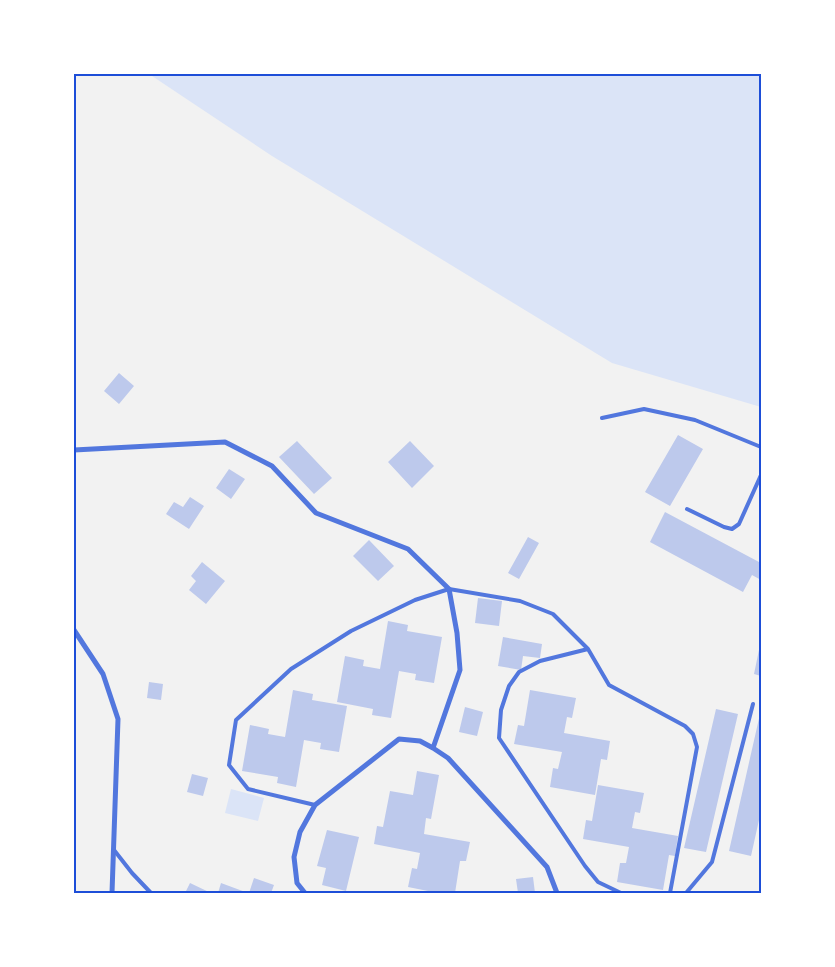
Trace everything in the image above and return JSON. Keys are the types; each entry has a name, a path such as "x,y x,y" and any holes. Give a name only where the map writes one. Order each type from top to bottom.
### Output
{"street":[{"path":"74,450 225,442 272,466 316,513 408,549 449,589 457,633 460,670 433,748"},
{"path":"74,630 103,674 118,719 112,893"},
{"path":"305,893 297,883 294,857 300,832 315,805 399,739 420,741 448,758 547,867 557,893"}],"lane":[{"path":"602,418 644,409 695,420 761,447"},
{"path":"687,509 732,529 739,524 761,475"},
{"path":"315,805 248,789 228,765 236,720 291,669 351,631 415,600 449,589 520,601 553,614 588,649 609,684 684,726 693,734 697,747 670,893"},
{"path":"588,649 540,661 519,672 509,686 500,710 499,738 585,866 598,882 621,893"},
{"path":"686,893 712,862 753,704"},
{"path":"114,850 151,893"}],"shaded area":[{"path":"149,74 761,74 761,407 612,363 272,156"},
{"path":"231,789 264,798 258,821 225,813"}],"building":[{"path":"119,373 134,386 119,404 104,391"},
{"path":"678,435 703,449 670,506 645,492"},
{"path":"297,441 332,478 314,494 279,457"},
{"path":"410,441 434,466 412,488 388,462"},
{"path":"229,469 245,479 231,499 216,488"},
{"path":"190,497 204,506 189,529 166,514 174,502 183,507"},
{"path":"665,512 759,562 761,558 761,580 752,575 743,592 650,542"},
{"path":"528,537 539,543 519,579 508,573"},
{"path":"369,540 394,566 378,581 353,556"},
{"path":"202,562 225,581 206,604 189,590 196,581 191,576"},
{"path":"478,598 502,601 499,626 475,623"},
{"path":"388,621 408,625 407,631 442,637 434,683 415,680 416,674 399,671 391,718 372,715 373,709 337,702 345,656 364,660 363,666 380,669"},
{"path":"503,637 542,644 540,658 523,656 521,670 498,666"},
{"path":"761,645 761,676 754,674"},
{"path":"149,682 163,684 161,700 147,698"},
{"path":"293,690 313,694 312,700 347,706 339,752 320,749 321,743 304,740 296,787 277,783 278,777 242,771 250,725 269,729 268,734 285,737"},
{"path":"530,690 576,698 572,718 567,717 564,733 610,741 607,760 601,759 595,795 550,787 553,768 558,769 562,752 514,744 518,725 524,726"},
{"path":"465,707 483,712 477,736 459,732"},
{"path":"716,709 738,714 706,852 684,848"},
{"path":"760,714 761,811 751,856 729,851"},
{"path":"417,771 439,775 431,819 426,818 424,834 470,842 466,861 460,861 455,893 438,893 408,887 412,868 417,869 420,853 374,844 377,826 383,827 390,791 413,795"},
{"path":"192,774 208,778 203,796 187,792"},
{"path":"598,785 644,793 640,813 635,812 632,828 678,836 675,856 669,855 663,890 617,882 620,863 626,863 629,847 583,839 586,820 592,821"},
{"path":"327,830 359,837 346,891 322,885 326,868 317,866"},
{"path":"533,877 535,893 518,893 516,879"},
{"path":"254,878 274,885 271,893 249,893"},
{"path":"190,883 211,893 185,893"},
{"path":"221,883 248,893 218,893"}]}
